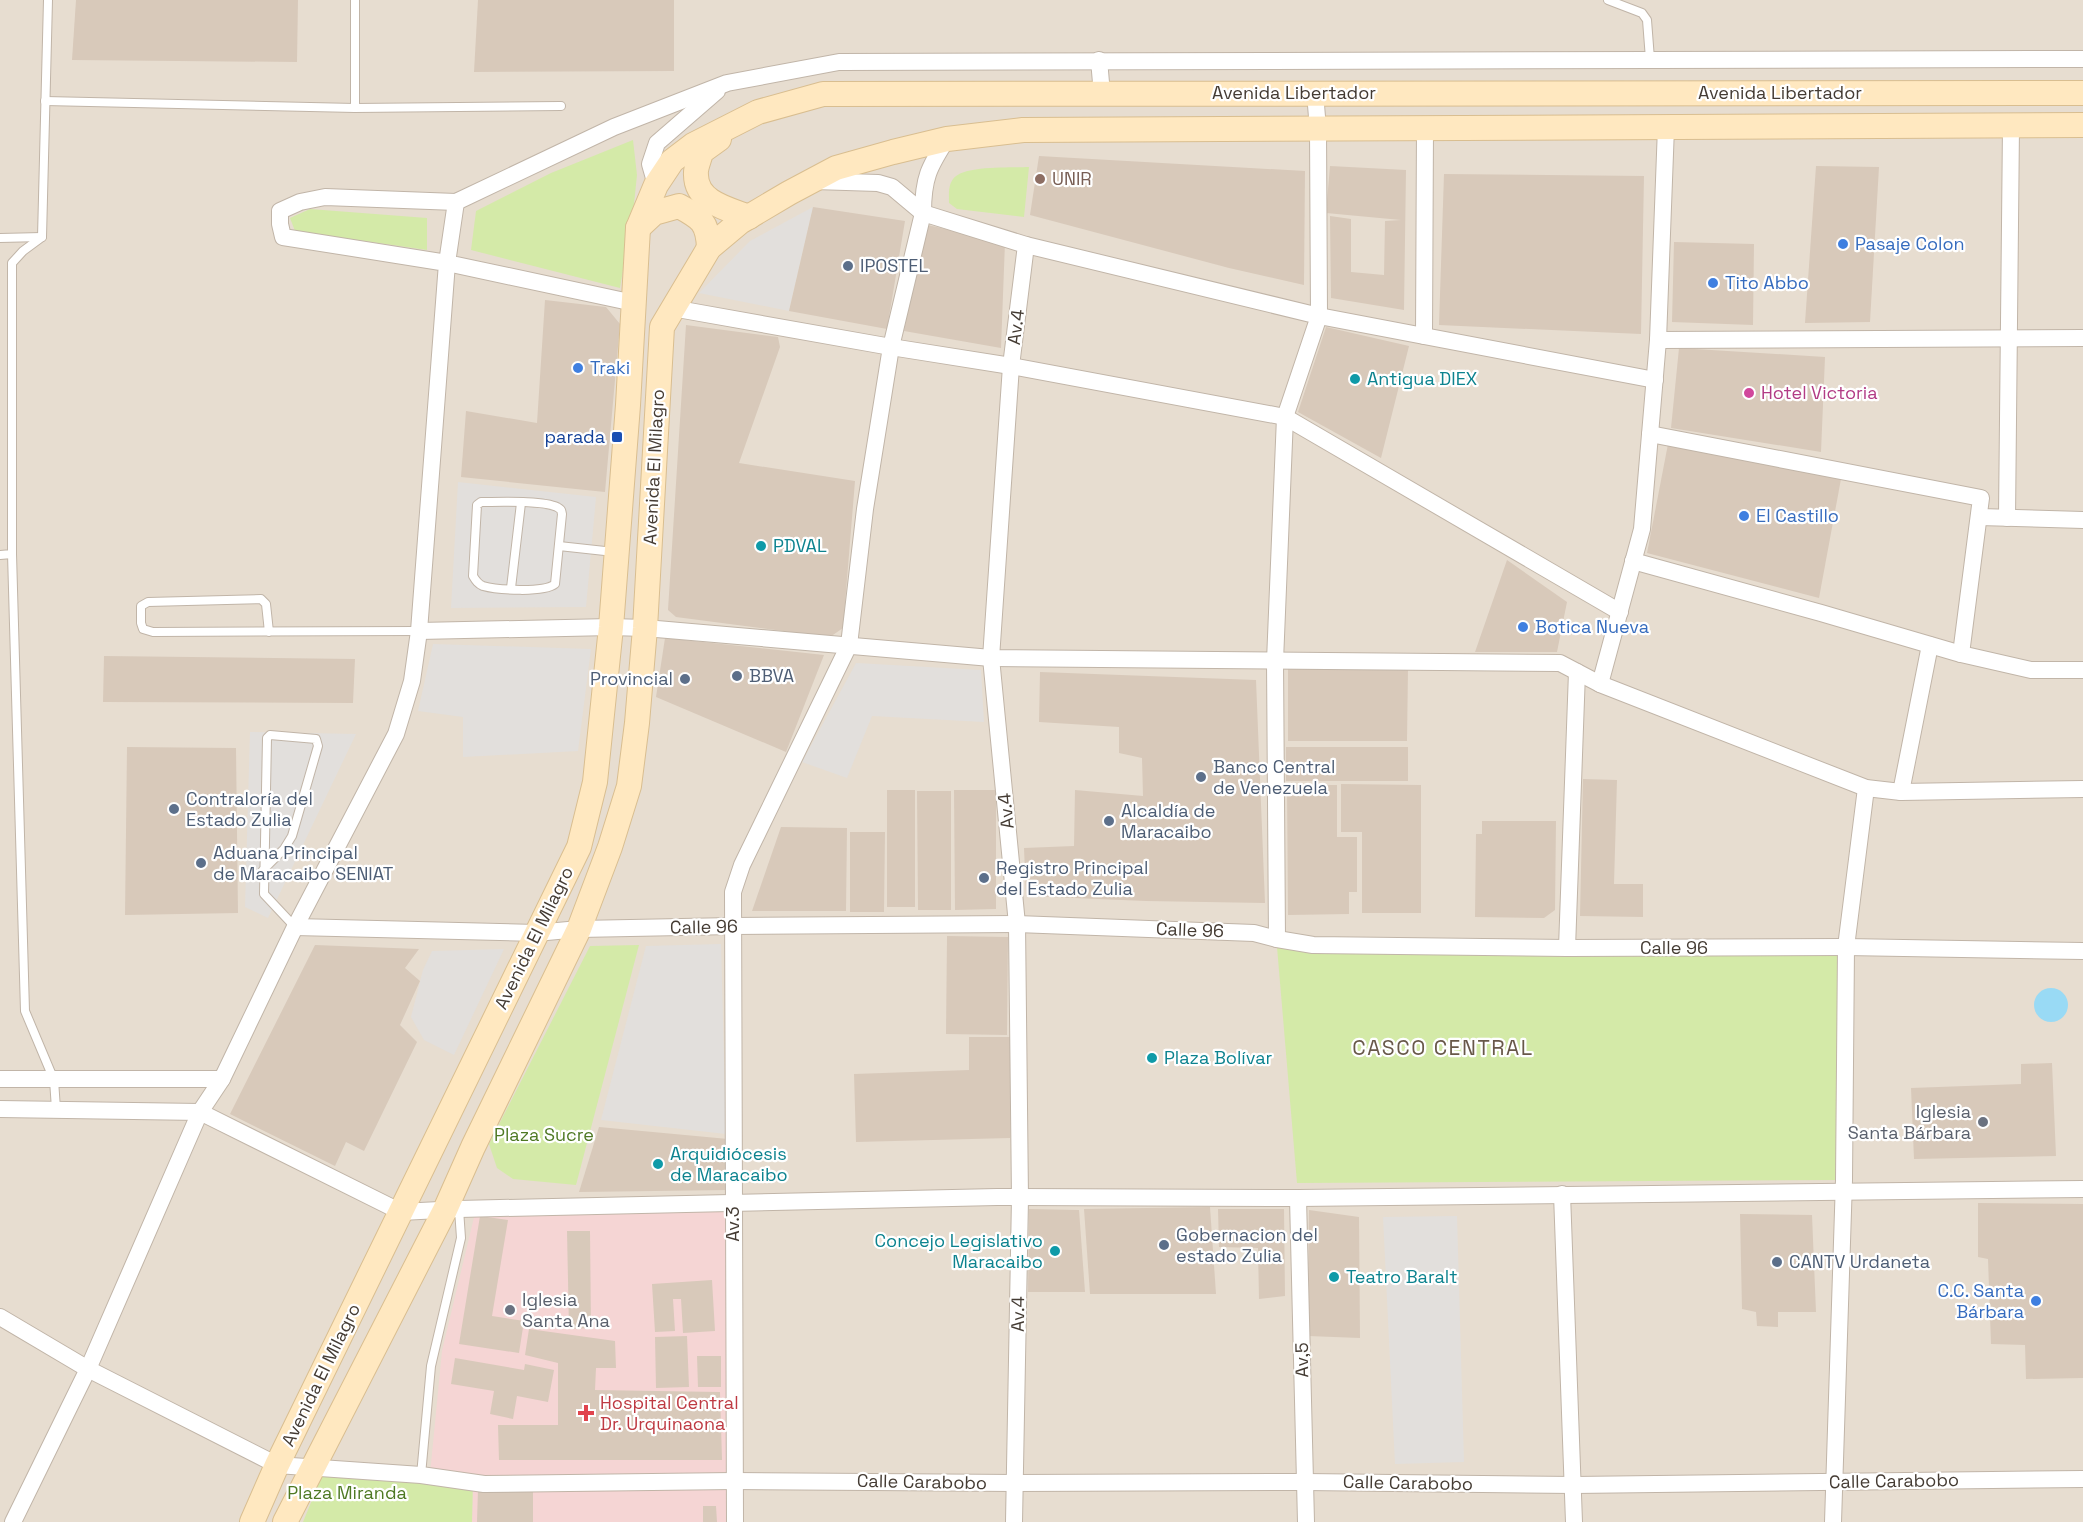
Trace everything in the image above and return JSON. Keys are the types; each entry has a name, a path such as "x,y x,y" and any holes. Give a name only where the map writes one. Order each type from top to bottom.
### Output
{"main road":[{"name":"Avenida Libertador","path":"633,303 638,228 656,185 672,162 693,145 758,112 823,94 2083,93"},
{"path":"749,217 718,206 703,195 695,176 701,152 758,112"},
{"name":"Avenida Libertador","path":"672,308 709,248 749,217 836,168 947,139 1023,130 2083,125"},
{"path":"638,228 654,213 679,206 698,216 708,232 709,248"},
{"name":"Avenida El Milagro","path":"252,1522 277,1465 579,848 595,782 611,627 628,405 633,303"},
{"name":"Avenida El Milagro","path":"287,1520 452,1209 472,1147 579,929 603,866 629,786 645,628 662,327 672,308"}],"street":[{"path":"633,303 447,263 283,237 280,211 300,202 325,197 456,202 614,127 727,83 839,62 2083,59"},
{"path":"1099,60 1102,94"},
{"path":"656,185 650,164 657,143 727,83"},
{"path":"1277,939 1275,661 1285,417 1319,316 1316,93"},
{"path":"2007,518 2011,126"},
{"path":"1600,684 1642,530 1658,340 1666,127"},
{"path":"1424,336 1425,128"},
{"name":"Av.3","path":"735,1522 734,892 742,865 849,645 865,509 891,347 923,213 923,191 929,166 947,139"},
{"path":"812,181 878,183 892,187 923,213 1026,245 1319,316 1654,380"},
{"path":"13,1522 88,1370 200,1112 222,1079 295,927 396,734 412,681 419,631 447,263 456,202"},
{"name":"Av.4","path":"1014,1522 1020,1198 1017,924 991,658 1011,366 1026,245"},
{"path":"672,308 1011,366 1285,417 1620,612"},
{"path":"1658,340 2083,338"},
{"path":"1650,434 1981,498 1961,654"},
{"path":"1979,517 2083,520"},
{"path":"1633,561 1961,654 2031,670 2083,670"},
{"path":"419,631 645,628 991,658 1560,663 1600,684 1866,788 1901,792 2083,789"},
{"path":"1901,792 1930,645"},
{"path":"1567,948 1576,672"},
{"path":"1833,1522 1844,1192 1846,947 1866,788"},
{"name":"Calle 96","path":"295,927 537,933 579,929 733,926 1017,924 1254,933 1313,945 1567,948 1846,947 2083,951"},
{"path":"0,1079 222,1079"},
{"path":"0,1109 200,1112 401,1212 452,1209 1020,1198 1298,1198 2083,1189"},
{"path":"1562,1194 1574,1522"},
{"name":"Av,5","path":"1298,1198 1306,1522"},
{"path":"0,1317 88,1370 277,1465"},
{"name":"Calle Carabobo","path":"277,1465 422,1475 484,1484 734,1480 1574,1485 2083,1479"}],"lane":[{"path":"42,237 48,0"},
{"path":"355,0 355,108"},
{"path":"1608,0 1642,13 1647,20 1650,59"},
{"path":"45,101 355,108 561,106"},
{"path":"0,238 42,237"},
{"path":"42,237 23,251 12,263 12,554 25,1011 54,1080 56,1109"},
{"path":"481,502 521,502 555,506 561,510 555,584 545,589 481,586 473,576 477,505 481,502"},
{"path":"511,588 521,502"},
{"path":"559,546 617,552"},
{"path":"0,555 12,554"},
{"path":"269,632 266,604 261,598 148,602 141,606 143,629 153,632 269,632 419,631"},
{"path":"263,870 284,849 292,836 318,746 316,739 270,735 267,738 263,870 264,894 269,902 295,927"},
{"path":"422,1475 431,1366 462,1238 452,1209"}],"shaded area":[{"path":"0,0 2083,0 2083,1522 0,1522"},
{"path":"813,207 789,311 699,293 750,241"},
{"path":"458,482 596,497 586,607 451,608"},
{"path":"433,644 591,649 578,751 463,757 463,717 418,711"},
{"path":"856,663 981,670 984,722 872,716 847,778 802,762"},
{"path":"250,732 356,734 268,918 245,907"},
{"path":"721,944 726,1134 601,1120 646,946"},
{"path":"504,949 454,1055 424,1040 411,1017 423,970 432,951"},
{"name":"Hospital Central Dr. Urquinaona","path":"734,1204 737,1522 472,1522 473,1480 430,1474 442,1351 476,1209"},
{"path":"1457,1216 1464,1462 1395,1464 1383,1217"}],"green space":[{"path":"633,140 637,175 620,288 471,250 476,211 551,173"},
{"path":"1029,167 1024,217 957,209 949,203 950,184 958,175 977,169"},
{"path":"310,209 427,218 427,250 295,231 290,218"},
{"name":"Plaza Sucre","path":"639,945 576,1185 513,1179 497,1168 489,1144 590,946"},
{"path":"1277,947 1845,947 1844,1180 1297,1183"},
{"name":"Plaza Miranda","path":"328,1461 473,1480 472,1522 303,1522"}],"water":[{"path":"2051,988 2063,993 2068,1005 2063,1017 2051,1022 2039,1017 2034,1005 2039,993"}],"building":[{"path":"76,0 298,0 297,62 72,60"},
{"path":"478,0 674,0 674,71 474,72"},
{"path":"1039,156 1305,171 1304,285 1229,268 1030,215"},
{"path":"1330,166 1406,170 1404,310 1331,298 1330,216 1351,219 1351,272 1384,275 1385,221 1401,220 1326,213"},
{"name":"Pasaje Colon","path":"1816,166 1879,167 1870,322 1805,323"},
{"path":"1444,174 1644,176 1641,334 1439,325"},
{"name":"IPOSTEL","path":"813,207 905,221 887,329 789,311"},
{"path":"923,224 1005,242 1001,348 904,331"},
{"name":"Tito Abbo","path":"1674,242 1754,244 1753,325 1672,322"},
{"name":"Traki","path":"545,300 606,307 620,324 605,492 461,477 466,411 537,423"},
{"name":"PDVAL","path":"686,325 778,337 780,347 739,463 855,481 843,628 830,637 676,617 668,610"},
{"name":"Antigua DIEX","path":"1326,327 1409,346 1381,458 1298,412"},
{"name":"Hotel Victoria","path":"1679,348 1825,357 1821,452 1671,428"},
{"name":"El Castillo","path":"1668,444 1841,479 1819,598 1647,553"},
{"name":"Botica Nueva","path":"1507,560 1567,602 1557,652 1475,652"},
{"name":"BBVA","path":"665,638 824,655 786,752 656,697"},
{"path":"104,656 355,659 353,703 103,702"},
{"path":"1288,669 1408,669 1407,741 1288,741"},
{"name":"Banco Central de Venezuela","path":"1040,672 1256,680 1265,903 1026,896 1024,848 1074,846 1075,790 1143,796 1142,758 1119,753 1119,727 1039,722"},
{"path":"127,747 236,748 238,913 125,915"},
{"path":"1286,747 1408,747 1408,781 1286,781"},
{"path":"1583,779 1617,780 1614,884 1643,884 1643,917 1580,916"},
{"path":"1341,784 1421,785 1421,913 1362,913 1362,832 1341,832"},
{"path":"1287,785 1337,785 1337,837 1357,837 1357,892 1349,892 1349,914 1288,915"},
{"path":"887,790 915,790 915,907 887,907"},
{"path":"954,790 996,790 996,909 955,910"},
{"path":"917,791 951,791 951,910 918,910"},
{"path":"1482,821 1556,821 1555,910 1544,918 1475,917 1476,834 1482,834"},
{"path":"781,827 847,828 846,911 752,911"},
{"path":"850,832 885,832 884,912 850,912"},
{"path":"947,936 1008,937 1007,1035 946,1034"},
{"path":"315,945 419,949 405,968 420,981 400,1025 417,1042 364,1151 346,1142 335,1166 230,1114"},
{"path":"969,1037 1012,1037 1010,1138 856,1142 854,1074 969,1070"},
{"name":"Iglesia Santa Bárbara","path":"2052,1063 2056,1156 1914,1159 1911,1088 2021,1084 2021,1064"},
{"name":"Arquidiócesis de Maracaibo","path":"599,1127 728,1139 730,1190 579,1192"},
{"name":"C.C. Santa Bárbara","path":"1978,1203 2083,1204 2083,1378 2026,1379 2025,1345 1991,1344 1988,1259 1978,1257"},
{"path":"1210,1207 1216,1294 1090,1294 1084,1209"},
{"name":"Concejo Legislativo Maracaibo","path":"1029,1209 1079,1210 1085,1292 1028,1292"},
{"path":"1218,1209 1284,1209 1285,1296 1259,1299 1258,1248 1219,1247"},
{"name":"Teatro Baralt","path":"1309,1210 1359,1217 1360,1338 1308,1336"},
{"name":"CANTV Urdaneta","path":"1740,1214 1812,1215 1816,1312 1778,1312 1778,1327 1757,1326 1756,1312 1742,1309"},
{"path":"480,1216 508,1220 492,1316 524,1321 519,1353 459,1344"},
{"path":"567,1231 590,1231 591,1328 569,1329"},
{"path":"712,1280 715,1331 683,1333 681,1299 673,1299 675,1331 655,1332 652,1284"},
{"path":"529,1329 615,1341 616,1368 596,1368 595,1390 720,1392 722,1460 499,1460 498,1425 558,1425 558,1363 525,1355"},
{"path":"687,1336 689,1387 656,1388 655,1337"},
{"path":"697,1356 721,1356 721,1387 698,1387"},
{"path":"455,1358 524,1370 525,1364 554,1370 548,1402 517,1396 513,1419 490,1414 494,1391 451,1384"},
{"path":"478,1489 533,1490 533,1522 477,1522"},
{"path":"703,1506 716,1506 717,1522 703,1522"}],"place":[{"name":"UNIR","path":"1040,179"},
{"name":"Pasaje Colon","path":"1843,244"},
{"name":"IPOSTEL","path":"848,266"},
{"name":"Tito Abbo","path":"1713,283"},
{"name":"Traki","path":"578,368"},
{"name":"Antigua DIEX","path":"1355,379"},
{"name":"Hotel Victoria","path":"1749,393"},
{"name":"parada","path":"617,437"},
{"name":"El Castillo","path":"1744,516"},
{"name":"PDVAL","path":"761,546"},
{"name":"Botica Nueva","path":"1523,627"},
{"name":"BBVA","path":"737,676"},
{"name":"Provincial","path":"685,679"},
{"name":"Banco Central de Venezuela","path":"1201,777"},
{"name":"Contraloría del Estado Zulia","path":"174,809"},
{"name":"Alcaldía de Maracaibo","path":"1109,821"},
{"name":"Aduana Principal de Maracaibo SENIAT","path":"201,863"},
{"name":"Registro Principal del Estado Zulia","path":"984,878"},
{"name":"Plaza Bolívar","path":"1152,1058"},
{"name":"Iglesia Santa Bárbara","path":"1983,1122"},
{"name":"Arquidiócesis de Maracaibo","path":"658,1164"},
{"name":"Gobernacion del estado Zulia","path":"1164,1245"},
{"name":"Concejo Legislativo Maracaibo","path":"1055,1251"},
{"name":"CANTV Urdaneta","path":"1777,1262"},
{"name":"Teatro Baralt","path":"1334,1277"},
{"name":"C.C. Santa Bárbara","path":"2036,1301"},
{"name":"Iglesia Santa Ana","path":"510,1310"},
{"name":"Hospital Central Dr. Urquinaona","path":"586,1413"}],"district":[{"name":"CASCO CENTRAL","path":"1443,1048"}]}
